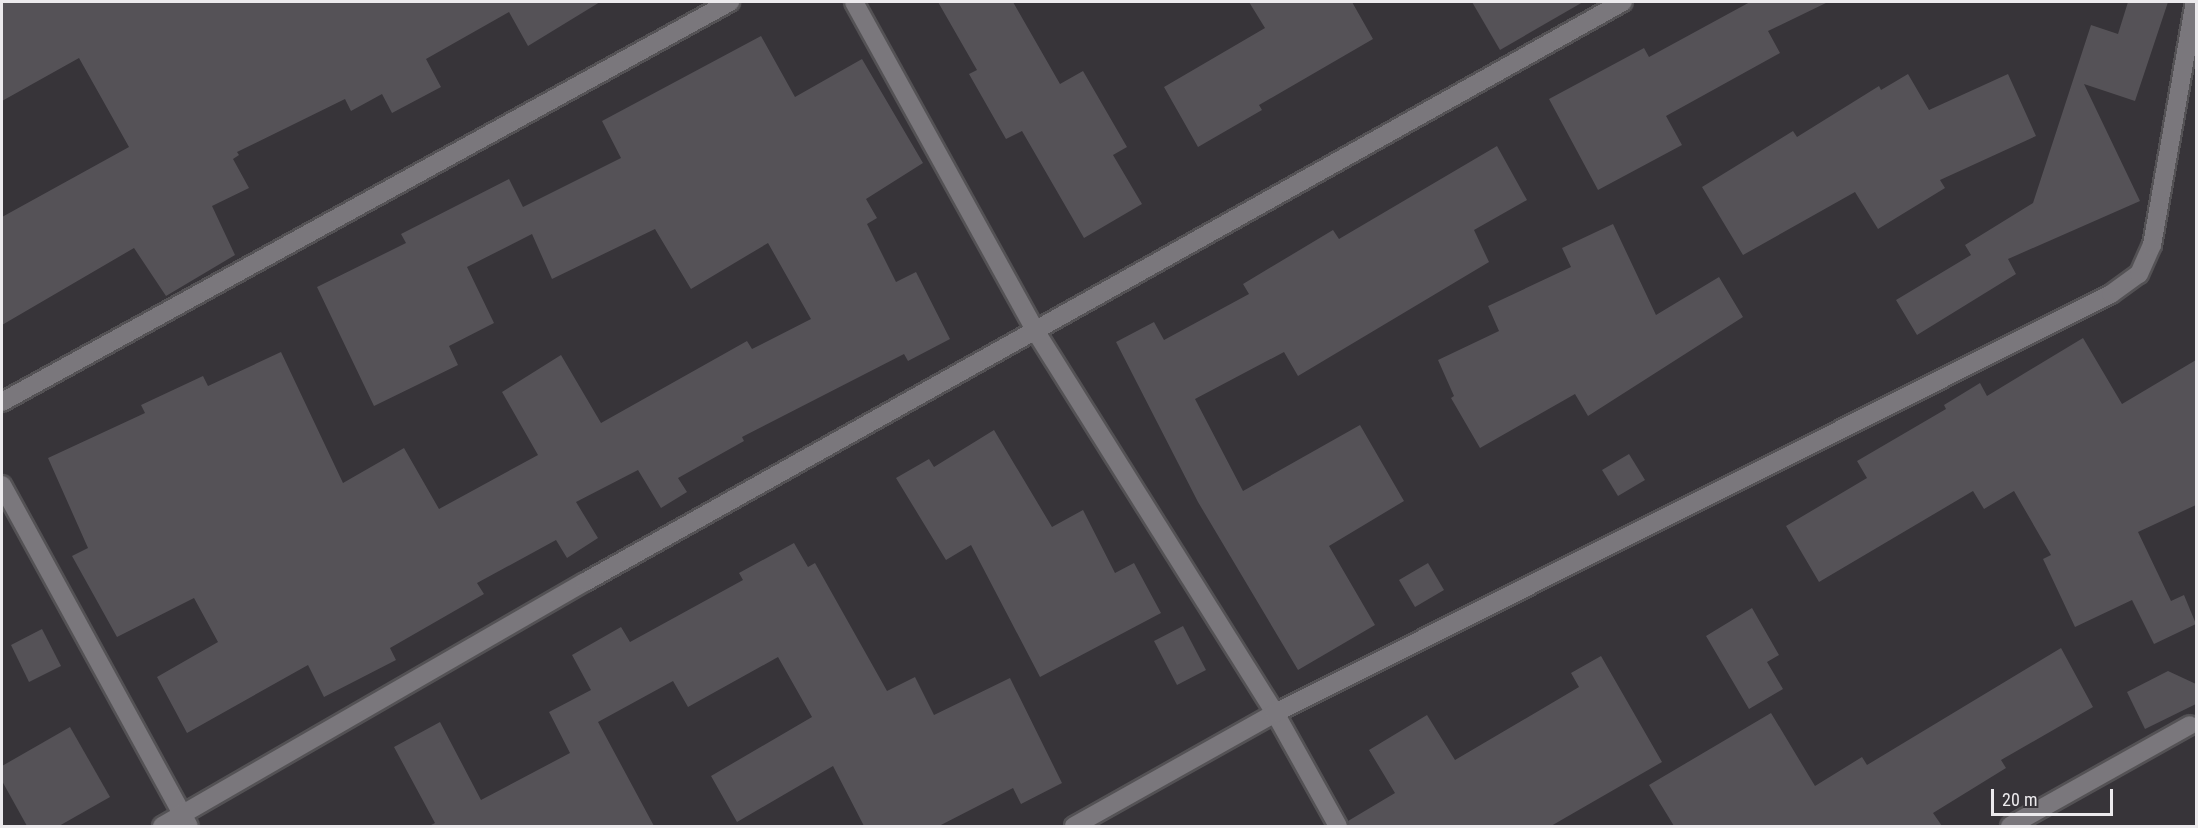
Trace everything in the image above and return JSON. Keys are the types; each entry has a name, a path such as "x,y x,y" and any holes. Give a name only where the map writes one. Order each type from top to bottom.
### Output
{"street":[{"path":"2,402 730,2"},
{"path":"854,2 1036,332 1275,713 1338,826"},
{"path":"162,826 186,821 585,582 1623,2"},
{"path":"1074,826 1275,713 2111,294 2139,274 2152,245 2188,79 2195,2"},
{"path":"2,485 186,821"},
{"path":"2010,826 2190,725"}],"building":[{"path":"2,2 600,2 528,46 509,12 426,59 441,87 392,113 382,94 351,111 345,99 237,152 239,155 233,159 249,188 212,206 235,255 166,296 134,248 2,325 2,217 129,147 79,58 2,101"},
{"path":"938,2 1013,2 1060,84 1083,71 1127,147 1113,155 1142,204 1084,238 1022,131 1006,139 969,74 977,70"},
{"path":"1249,2 1352,2 1373,39 1259,105 1262,110 1198,147 1164,87 1265,28"},
{"path":"1472,2 1583,2 1500,50"},
{"path":"1750,2 1828,2 1768,31 1780,53 1666,116 1682,145 1598,190 1549,99 1644,48 1649,57"},
{"path":"2128,2 2168,2 2135,101 2084,84 2140,201 2008,259 2016,274 1917,335 1896,300 1971,255 1965,245 2033,203 2091,25 2118,34"},
{"path":"761,36 795,97 862,59 923,163 866,199 877,218 867,224 896,282 916,272 950,339 908,361 904,354 742,437 744,441 678,478 687,492 661,508 638,470 576,502 598,538 567,558 556,540 477,583 484,594 390,648 396,660 324,697 308,665 187,733 157,677 218,642 194,598 117,637 72,556 88,548 48,458 145,413 141,405 203,376 208,386 281,352 343,483 404,448 439,509 538,455 502,392 561,355 601,423 747,341 752,349 811,319 768,243 691,289 655,229 552,279 532,234 467,267 494,323 449,346 458,365 374,406 317,287 406,243 401,234 509,179 523,207 621,158 602,121"},
{"path":"1908,74 1929,110 2008,74 2036,136 1940,180 1945,188 1878,229 1855,192 1743,255 1702,187 1793,131 1797,137 1879,86 1881,90"},
{"path":"1497,146 1527,200 1474,230 1489,262 1298,376 1284,352 1195,399 1243,491 1360,425 1404,501 1329,546 1375,625 1298,670 1198,502 1116,342 1154,322 1164,340 1249,294 1243,284 1333,230 1339,239"},
{"path":"1613,224 1656,315 1719,277 1743,317 1588,416 1575,394 1480,448 1451,398 1454,396 1438,360 1499,331 1488,306 1571,267 1562,248"},
{"path":"2083,338 2122,404 2196,360 2196,505 2138,532 2171,601 2184,595 2196,624 2154,644 2132,600 2075,627 2043,559 2051,555 2014,491 1984,509 1973,491 1819,582 1786,526 1867,478 1857,461 1946,409 1944,405 1980,383 1987,396"},
{"path":"994,430 1052,527 1083,510 1115,573 1134,563 1161,613 1040,677 971,545 946,560 896,478 929,459 934,467"},
{"path":"1629,454 1645,480 1618,496 1602,470"},
{"path":"794,543 808,567 815,563 887,691 915,677 934,715 1010,678 1062,783 1021,804 1013,788 939,826 864,826 833,766 737,822 711,776 812,717 778,657 688,707 673,681 598,722 654,826 429,826 435,823 394,747 440,722 481,800 570,753 549,712 591,690 572,655 621,627 630,642 743,580 739,573"},
{"path":"1428,563 1444,590 1415,607 1399,580"},
{"path":"1752,608 1779,655 1767,662 1783,689 1749,709 1706,636"},
{"path":"1183,626 1206,670 1177,685 1154,641"},
{"path":"42,629 61,666 29,682 11,645"},
{"path":"2061,648 2093,707 2001,760 2006,768 1933,813 1942,826 1674,826 1649,785 1771,713 1815,786 1862,757 1867,765"},
{"path":"1601,656 1662,762 1551,826 1349,826 1348,821 1395,793 1369,750 1427,715 1455,760 1579,687 1571,673"},
{"path":"2168,671 2196,684 2196,704 2145,729 2127,692"},
{"path":"70,727 110,797 59,826 27,826 2,781 2,766"}]}
